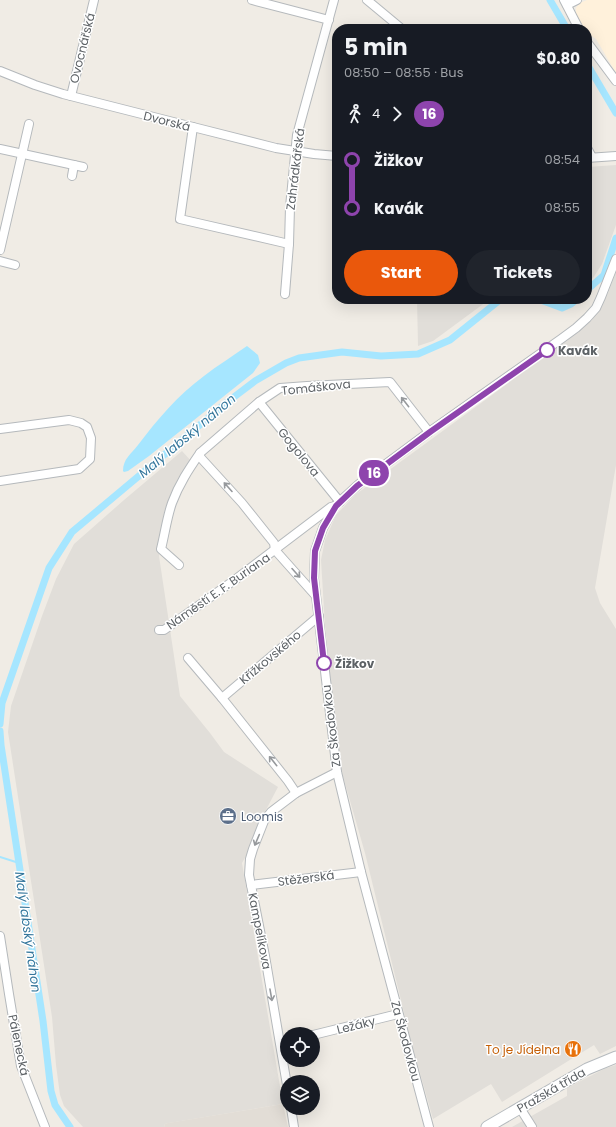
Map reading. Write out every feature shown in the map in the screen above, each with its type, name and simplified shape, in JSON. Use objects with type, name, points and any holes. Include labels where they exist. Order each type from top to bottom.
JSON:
[{"type":"street","name":"Ovocnářská","points":[[71,96],[94,0]]},
{"type":"street","points":[[252,0],[329,20]]},
{"type":"street","name":"Zahrádkářská","points":[[285,294],[290,207],[297,135],[334,0]]},
{"type":"street","points":[[367,0],[396,24]]},
{"type":"street","points":[[576,24],[565,3],[577,0]]},
{"type":"street","points":[[592,49],[616,82]]},
{"type":"street","name":"Dvorská","points":[[0,71],[34,85],[71,96],[192,127],[276,148],[332,155]]},
{"type":"street","points":[[0,250],[29,124]]},
{"type":"street","points":[[192,127],[180,219],[289,244]]},
{"type":"street","points":[[0,149],[83,167]]},
{"type":"street","points":[[592,158],[616,156]]},
{"type":"street","points":[[72,176],[74,165]]},
{"type":"street","name":"Za Škodovkou","points":[[429,1127],[361,872],[337,772],[314,578],[315,551],[323,528],[338,504],[357,486],[430,432],[561,340],[587,318],[596,308],[601,298],[616,259]]},
{"type":"street","points":[[0,261],[15,265]]},
{"type":"street","name":"Tomáškova","points":[[179,565],[162,548],[172,503],[185,476],[200,453],[259,402],[280,388],[390,382],[430,432]]},
{"type":"street","name":"Gogolova","points":[[259,402],[338,504]]},
{"type":"street","points":[[0,429],[69,420],[81,423],[87,427],[91,438],[90,459],[79,469],[0,481]]},
{"type":"street","points":[[200,453],[200,457],[242,503],[274,543],[275,550],[316,596]]},
{"type":"street","name":"Náměstí E. F. Buriana","points":[[159,630],[164,630],[275,550],[330,507],[338,504]]},
{"type":"street","name":"Křížkovského","points":[[222,698],[319,616]]},
{"type":"street","points":[[188,658],[222,698],[296,793]]},
{"type":"street","name":"Kampelíkova","points":[[280,1027],[249,875],[250,860],[264,821],[271,812],[296,793],[337,772]]},
{"type":"street","name":"Stěžerská","points":[[251,885],[361,872]]},
{"type":"street","name":"Pálenecká","points":[[0,936],[8,994],[21,1066],[44,1127]]},
{"type":"street","name":"Ležáky","points":[[320,1033],[398,1014]]},
{"type":"street","name":"Pražská třída","points":[[487,1127],[587,1069],[616,1057]]},
{"type":"street","points":[[520,1108],[532,1127]]},
{"type":"street","points":[[292,1115],[294,1127]]},
{"type":"shaded area","points":[[587,0],[616,0],[616,73],[596,39],[592,36],[592,24],[580,24],[576,15],[576,8],[580,3]]},
{"type":"shaded area","points":[[616,165],[616,225],[602,264],[592,279],[592,167]]},
{"type":"shaded area","points":[[616,272],[616,465],[595,588],[600,603],[616,629],[616,1046],[600,1054],[594,1045],[502,1102],[491,1084],[433,1119],[411,1041],[365,853],[340,766],[325,626],[321,560],[325,540],[336,515],[355,495],[592,320],[608,293]]},
{"type":"shaded area","points":[[417,304],[483,304],[433,341],[418,346]]},
{"type":"shaded area","points":[[182,451],[193,463],[166,516],[159,556],[180,696],[224,752],[278,787],[258,825],[242,863],[280,1086],[280,1104],[169,1123],[165,1124],[164,1127],[83,1127],[64,1106],[60,1095],[52,1017],[8,732],[11,706],[56,579],[74,544]]},
{"type":"shaded area","points":[[616,1065],[616,1127],[512,1127],[567,1096],[567,1088],[606,1068]]},
{"type":"shaded area","points":[[280,1104],[280,1115],[285,1115],[288,1127],[164,1127],[165,1124]]},
{"type":"water","points":[[247,346],[258,355],[260,363],[253,373],[149,456],[128,471],[124,472],[124,463],[160,417],[194,383]]},
{"type":"waterway","name":"Malý labský náhon","points":[[550,0],[564,24]]},
{"type":"waterway","name":"Malý labský náhon","points":[[592,72],[616,113]]},
{"type":"waterway","name":"Malý labský náhon","points":[[592,286],[604,275],[616,238]]},
{"type":"waterway","name":"Malý labský náhon","points":[[0,724],[2,703],[49,568],[72,532],[226,403],[255,381],[286,363],[299,358],[342,352],[381,356],[418,354],[450,340],[495,304]]},
{"type":"waterway","name":"Malý labský náhon","points":[[551,304],[562,308],[571,304]]},
{"type":"waterway","name":"Malý labský náhon","points":[[0,731],[43,1021],[51,1091],[55,1105],[70,1127]]},
{"type":"waterway","points":[[0,857],[19,863]]},
{"type":"bus line","name":"16","points":[[324,663],[314,578],[315,551],[323,528],[336,506],[357,486],[430,432],[547,350]]},
{"type":"place","name":"Kavák","points":[[547,350]]},
{"type":"place","name":"Žižkov","points":[[324,663]]},
{"type":"place","name":"Loomis","points":[[228,816]]},
{"type":"place","name":"To je Jídelna","points":[[573,1049]]}]
